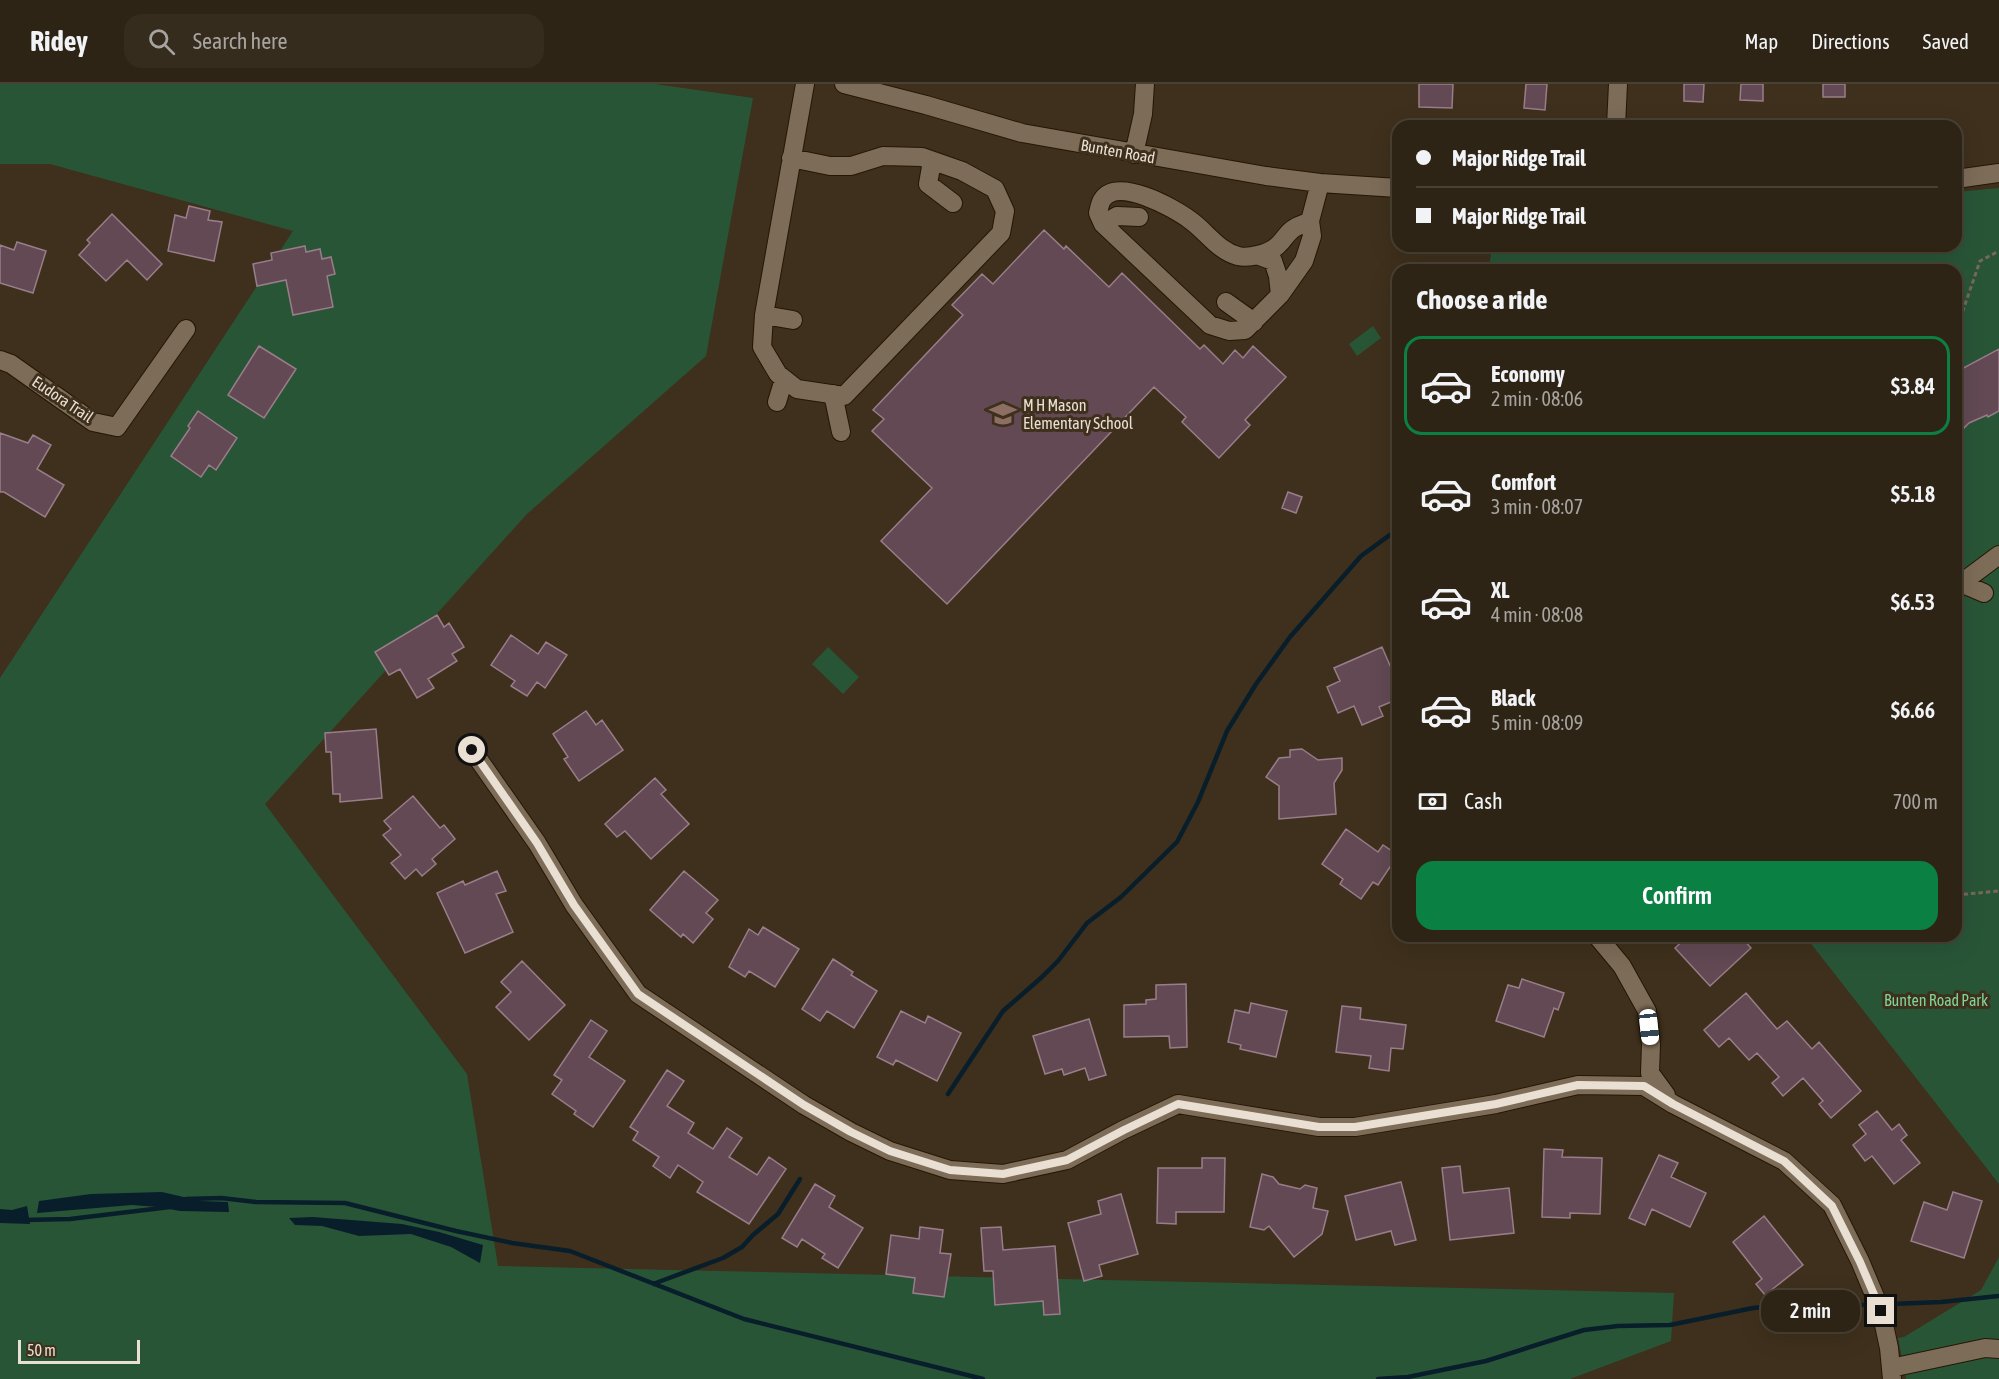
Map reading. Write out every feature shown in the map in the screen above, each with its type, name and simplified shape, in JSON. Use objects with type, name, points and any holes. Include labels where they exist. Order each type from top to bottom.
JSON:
[{"type":"street","points":[[791,158],[830,166],[851,165],[883,156],[922,158],[962,171],[995,189],[1005,211],[1001,233],[844,396],[797,389],[778,374],[762,347],[764,315],[791,158],[805,84]]},
{"type":"street","name":"Bunten Road","points":[[844,84],[1022,133],[1134,154],[1320,183],[1392,188]]},
{"type":"street","points":[[1134,154],[1143,114],[1145,84]]},
{"type":"street","points":[[1616,120],[1617,84]]},
{"type":"street","points":[[932,161],[928,184],[953,203]]},
{"type":"street","points":[[1962,178],[1999,173]]},
{"type":"street","points":[[1310,221],[1293,229],[1276,247],[1257,255],[1239,256],[1224,250],[1182,214],[1151,198],[1128,191],[1112,192],[1102,199],[1098,213],[1103,224],[1210,325],[1229,331],[1245,330],[1280,295],[1304,261],[1312,236],[1310,221],[1320,183]]},
{"type":"street","points":[[1103,224],[1117,216],[1138,217]]},
{"type":"street","points":[[1257,255],[1273,261],[1278,276],[1280,295]]},
{"type":"street","points":[[1226,302],[1254,322]]},
{"type":"street","points":[[764,315],[793,320]]},
{"type":"street","name":"Eudora Trail","points":[[0,360],[11,364],[93,422],[117,427],[186,329]]},
{"type":"street","points":[[777,402],[784,379]]},
{"type":"street","points":[[833,394],[841,432]]},
{"type":"street","points":[[1962,581],[1999,555]]},
{"type":"street","points":[[1962,586],[1984,593]]},
{"type":"street","points":[[472,750],[537,843],[574,905],[638,994],[804,1105],[890,1151],[950,1170],[1003,1174],[1067,1160],[1178,1104],[1319,1127],[1355,1127],[1496,1104],[1578,1085],[1644,1086],[1673,1104],[1784,1161],[1832,1206],[1881,1311],[1892,1373],[1985,1348],[1999,1349]]},
{"type":"street","points":[[1602,942],[1622,966],[1647,1011],[1651,1044],[1650,1073],[1673,1104]]},
{"type":"path","points":[[1962,313],[1980,261],[1999,251]]},
{"type":"path","points":[[1962,894],[1999,891]]},
{"type":"green space","points":[[0,84],[655,84],[753,98],[706,356],[527,514],[265,804],[467,1074],[498,1266],[1674,1293],[1671,1341],[1570,1379],[0,1379],[0,678],[293,231],[50,164],[0,164]]},
{"type":"green space","name":"Bunten Road Park","points":[[1999,188],[1999,1184],[1810,942],[1962,942],[1962,264],[1490,264],[1491,252],[1962,252],[1962,191]]},
{"type":"green space","points":[[1373,326],[1381,338],[1357,356],[1349,344]]},
{"type":"green space","points":[[828,647],[859,677],[843,694],[812,664]]},
{"type":"green space","points":[[1999,1257],[1999,1379],[1906,1379],[1898,1338],[1904,1337],[1981,1290]]},
{"type":"water","points":[[162,1192],[201,1201],[228,1202],[229,1212],[180,1211],[132,1205],[37,1213],[39,1201],[91,1194]]},
{"type":"water","points":[[27,1206],[30,1224],[0,1223],[0,1209],[12,1210]]},
{"type":"water","points":[[313,1217],[402,1224],[439,1232],[483,1245],[480,1263],[451,1247],[411,1234],[359,1236],[322,1226],[295,1225],[289,1218]]},
{"type":"building","points":[[1419,84],[1453,84],[1452,108],[1419,107]]},
{"type":"building","points":[[1526,84],[1547,84],[1545,110],[1524,108]]},
{"type":"building","points":[[1684,84],[1704,84],[1703,102],[1684,101]]},
{"type":"building","points":[[1741,84],[1763,84],[1763,101],[1740,100]]},
{"type":"building","points":[[1823,84],[1845,84],[1845,97],[1823,97]]},
{"type":"building","points":[[189,206],[210,211],[208,220],[222,222],[214,261],[168,251],[175,215],[186,218]]},
{"type":"building","points":[[112,214],[162,264],[147,280],[127,260],[106,281],[79,255],[90,243],[87,240]]},
{"type":"building","name":"M H Mason Elementary School","points":[[1044,230],[1064,249],[1066,246],[1109,287],[1122,273],[1200,349],[1204,345],[1223,364],[1235,350],[1243,358],[1253,346],[1286,377],[1245,420],[1250,425],[1219,458],[1182,422],[1186,417],[1154,387],[947,604],[881,541],[932,488],[872,431],[884,419],[873,410],[963,315],[952,305],[982,274],[993,284]]},
{"type":"building","points":[[17,242],[46,251],[33,293],[0,283],[0,245],[14,250]]},
{"type":"building","points":[[305,246],[306,252],[320,249],[322,259],[331,257],[335,274],[327,276],[333,307],[293,315],[286,280],[257,286],[253,264],[272,260],[271,253]]},
{"type":"building","points":[[259,346],[296,369],[264,418],[228,395]]},
{"type":"building","points":[[1999,349],[1999,411],[1969,423],[1962,430],[1962,369]]},
{"type":"building","points":[[198,411],[237,438],[216,470],[209,465],[201,477],[171,456],[190,428],[188,426]]},
{"type":"building","points":[[0,433],[28,443],[33,435],[51,445],[37,469],[64,485],[45,517],[4,492],[0,492]]},
{"type":"building","points":[[1288,492],[1302,497],[1296,513],[1282,508]]},
{"type":"building","points":[[437,615],[444,627],[449,623],[464,647],[452,654],[457,661],[428,679],[434,688],[417,698],[400,669],[389,675],[375,652]]},
{"type":"building","points":[[511,635],[538,654],[546,642],[567,655],[545,688],[537,682],[527,696],[511,686],[515,681],[491,665]]},
{"type":"building","points":[[1382,647],[1392,670],[1392,702],[1379,707],[1383,716],[1362,725],[1354,706],[1338,713],[1327,687],[1340,681],[1334,668]]},
{"type":"building","points":[[586,711],[596,725],[602,720],[623,750],[579,781],[564,759],[568,757],[553,734]]},
{"type":"building","points":[[376,729],[382,798],[340,802],[340,794],[333,794],[331,752],[326,752],[325,733]]},
{"type":"building","points":[[1302,749],[1318,760],[1342,758],[1342,770],[1334,783],[1336,814],[1279,819],[1279,786],[1266,777],[1279,758],[1290,757],[1290,750]]},
{"type":"building","points":[[655,778],[666,790],[661,794],[689,824],[651,859],[625,831],[617,837],[605,824]]},
{"type":"building","points":[[413,796],[440,828],[444,825],[455,839],[432,859],[436,864],[422,876],[416,869],[405,879],[391,863],[401,855],[383,835],[391,829],[384,821]]},
{"type":"building","points":[[1346,829],[1378,852],[1383,845],[1392,851],[1392,864],[1378,885],[1373,882],[1361,899],[1340,884],[1343,879],[1322,864]]},
{"type":"building","points":[[497,871],[506,891],[496,894],[513,932],[465,953],[437,893],[463,881],[465,885]]},
{"type":"building","points":[[684,871],[718,900],[706,913],[713,919],[693,943],[683,934],[681,937],[650,910]]},
{"type":"building","points":[[763,927],[799,949],[775,987],[749,971],[745,977],[729,967],[749,929],[758,935]]},
{"type":"building","points":[[1682,942],[1746,942],[1751,948],[1710,986],[1675,948]]},
{"type":"building","points":[[833,959],[853,972],[851,975],[877,991],[854,1028],[827,1011],[820,1021],[802,1009]]},
{"type":"building","points":[[522,961],[565,1005],[529,1040],[496,1007],[511,992],[501,982]]},
{"type":"building","points":[[1522,979],[1564,993],[1558,1010],[1554,1008],[1544,1037],[1496,1021],[1508,985],[1519,988]]},
{"type":"building","points":[[1186,984],[1187,1047],[1170,1048],[1169,1036],[1124,1037],[1124,1005],[1146,1004],[1146,1000],[1156,999],[1156,985]]},
{"type":"building","points":[[1746,993],[1777,1029],[1787,1021],[1812,1049],[1819,1042],[1861,1091],[1831,1118],[1819,1104],[1823,1101],[1803,1078],[1783,1096],[1772,1083],[1779,1077],[1757,1053],[1749,1060],[1729,1038],[1719,1047],[1704,1030]]},
{"type":"building","points":[[1251,1003],[1287,1011],[1276,1057],[1240,1049],[1241,1045],[1228,1042],[1235,1010],[1249,1013]]},
{"type":"building","points":[[1342,1006],[1361,1008],[1360,1019],[1406,1025],[1403,1049],[1391,1048],[1389,1071],[1369,1068],[1371,1056],[1336,1052]]},
{"type":"building","points":[[901,1011],[925,1023],[928,1016],[961,1033],[937,1081],[896,1060],[893,1065],[877,1057]]},
{"type":"building","points":[[1089,1019],[1106,1075],[1089,1080],[1085,1068],[1064,1075],[1062,1069],[1045,1074],[1033,1036]]},
{"type":"building","points":[[591,1020],[607,1031],[589,1057],[625,1081],[593,1127],[574,1114],[576,1111],[552,1094],[562,1080],[554,1075]]},
{"type":"building","points":[[667,1070],[684,1081],[667,1106],[694,1123],[688,1133],[713,1149],[727,1128],[742,1138],[729,1157],[757,1175],[769,1157],[786,1169],[749,1224],[697,1192],[703,1182],[678,1165],[670,1178],[653,1166],[659,1157],[633,1140],[638,1132],[630,1127]]},
{"type":"building","points":[[1877,1111],[1892,1130],[1899,1124],[1907,1135],[1901,1140],[1920,1163],[1894,1184],[1872,1156],[1865,1161],[1853,1145],[1866,1134],[1859,1125]]},
{"type":"building","points":[[1544,1149],[1563,1150],[1562,1157],[1602,1158],[1600,1214],[1570,1213],[1570,1218],[1542,1217]]},
{"type":"building","points":[[1659,1155],[1678,1163],[1671,1177],[1706,1193],[1690,1227],[1652,1209],[1645,1225],[1629,1218]]},
{"type":"building","points":[[1202,1158],[1225,1158],[1224,1212],[1176,1212],[1176,1224],[1157,1223],[1158,1168],[1202,1168]]},
{"type":"building","points":[[1460,1166],[1463,1193],[1509,1188],[1514,1233],[1450,1240],[1442,1168]]},
{"type":"building","points":[[1262,1174],[1273,1177],[1279,1184],[1300,1189],[1305,1185],[1317,1188],[1313,1208],[1328,1211],[1322,1234],[1294,1257],[1269,1226],[1264,1230],[1250,1227]]},
{"type":"building","points":[[1401,1182],[1416,1240],[1395,1245],[1391,1231],[1356,1240],[1345,1196]]},
{"type":"building","points":[[815,1184],[835,1196],[829,1207],[863,1228],[838,1268],[822,1258],[825,1254],[802,1239],[797,1247],[782,1238]]},
{"type":"building","points":[[1953,1192],[1982,1201],[1964,1258],[1911,1241],[1924,1202],[1947,1210]]},
{"type":"building","points":[[1121,1194],[1138,1254],[1099,1265],[1102,1276],[1084,1281],[1068,1223],[1101,1214],[1098,1201]]},
{"type":"building","points":[[1764,1216],[1803,1265],[1765,1295],[1756,1284],[1762,1279],[1733,1242]]},
{"type":"building","points":[[920,1227],[943,1230],[940,1253],[951,1254],[944,1297],[913,1293],[915,1278],[886,1274],[891,1235],[919,1239]]},
{"type":"building","points":[[1001,1227],[1003,1250],[1055,1246],[1060,1314],[1044,1315],[1043,1301],[995,1305],[993,1271],[984,1271],[981,1228]]},
{"type":"waterway","points":[[948,1094],[1003,1011],[1058,961],[1087,923],[1121,897],[1177,842],[1198,802],[1227,731],[1256,684],[1290,637],[1361,556],[1392,533]]},
{"type":"waterway","points":[[653,1284],[723,1258],[742,1247],[778,1214],[800,1179]]},
{"type":"waterway","points":[[186,1199],[221,1198],[256,1202],[345,1203],[512,1243],[570,1251],[744,1319],[983,1379]]},
{"type":"waterway","points":[[24,1220],[70,1219],[170,1207]]},
{"type":"waterway","points":[[1891,1304],[1999,1296]]},
{"type":"waterway","points":[[1378,1379],[1408,1377],[1486,1361],[1584,1330],[1618,1326],[1670,1325],[1753,1308],[1810,1303],[1863,1305]]},
{"type":"place","name":"M H Mason Elementary School","points":[[1003,414]]},
{"type":"route","points":[[472,750],[537,843],[574,905],[638,994],[804,1105],[890,1151],[950,1170],[1003,1174],[1067,1160],[1178,1104],[1319,1127],[1355,1127],[1496,1104],[1578,1085],[1644,1086],[1673,1104],[1784,1161],[1832,1206],[1881,1311]]}]
